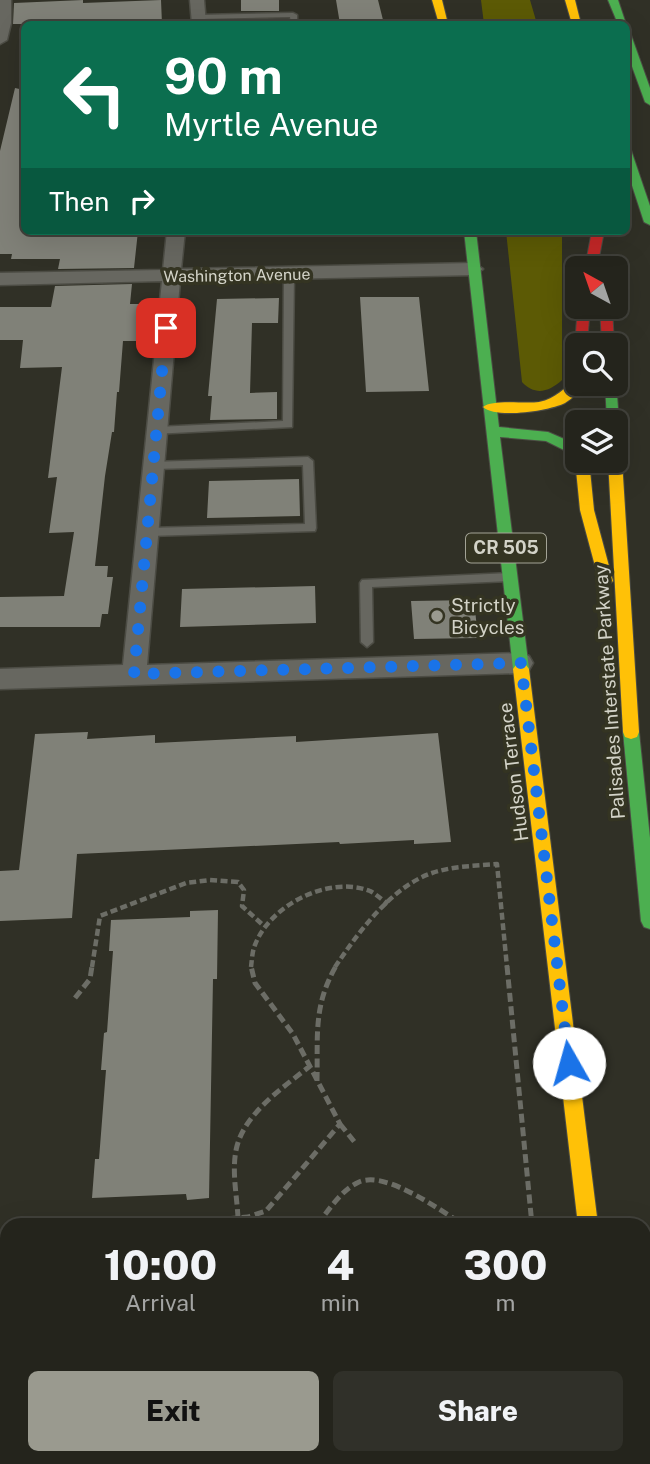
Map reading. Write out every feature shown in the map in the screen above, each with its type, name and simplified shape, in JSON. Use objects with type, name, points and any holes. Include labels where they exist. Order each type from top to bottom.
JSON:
[{"type":"main road","points":[[437,0],[443,21]]},
{"type":"main road","points":[[570,0],[576,21]]},
{"type":"main road","points":[[613,0],[621,21]]},
{"type":"main road","points":[[630,47],[650,102]]},
{"type":"main road","points":[[630,162],[650,222]]},
{"type":"main road","name":"Hudson Terrace","points":[[470,235],[587,1218]]},
{"type":"main road","points":[[594,256],[599,235]]},
{"type":"main road","points":[[600,235],[603,256]]},
{"type":"main road","points":[[489,407],[554,404],[569,396]]},
{"type":"main road","points":[[492,432],[550,435],[565,444]]},
{"type":"main road","points":[[583,473],[587,510],[627,659]]},
{"type":"main road","name":"Palisades Interstate Parkway","points":[[616,473],[637,804],[650,921]]},
{"type":"street","points":[[0,40],[4,23],[4,0]]},
{"type":"street","points":[[197,0],[199,21]]},
{"type":"street","points":[[134,674],[176,235]]},
{"type":"street","name":"Washington Avenue","points":[[0,279],[474,269]]},
{"type":"street","points":[[0,679],[521,663]]},
{"type":"lane","points":[[199,21],[293,15],[294,21]]},
{"type":"lane","points":[[157,430],[288,424],[289,274]]},
{"type":"lane","points":[[148,532],[311,527],[308,461],[154,465]]},
{"type":"lane","points":[[367,642],[366,583],[510,577]]},
{"type":"path","points":[[317,1081],[320,999],[338,963],[361,931],[388,904],[427,874],[497,863],[531,1218]]},
{"type":"path","points":[[75,998],[90,979],[100,916],[114,907],[132,903],[178,883],[200,878],[220,879],[238,882],[244,890],[242,906],[264,926]]},
{"type":"path","points":[[357,1144],[332,1113],[287,1025],[258,988],[251,970],[252,954],[259,932],[264,926],[300,898],[334,887],[370,889],[388,904]]},
{"type":"path","points":[[310,1066],[249,1122],[237,1146],[238,1218],[265,1211],[340,1124]]},
{"type":"path","points":[[324,1218],[355,1185],[373,1180],[413,1195],[452,1218]]},
{"type":"shaded area","points":[[481,0],[530,0],[536,21],[484,21]]},
{"type":"shaded area","points":[[506,235],[562,235],[562,380],[542,391],[532,389],[522,382]]},
{"type":"building","points":[[161,0],[162,21],[21,21],[21,24],[13,24],[14,3]]},
{"type":"building","points":[[241,0],[279,0],[279,11],[241,11]]},
{"type":"building","points":[[336,0],[378,0],[383,21],[340,21]]},
{"type":"building","points":[[15,88],[21,89],[21,235],[138,235],[134,268],[58,269],[60,259],[11,259],[12,254],[0,254],[0,151]]},
{"type":"building","points":[[132,284],[130,304],[143,304],[137,341],[123,341],[119,392],[105,476],[95,566],[108,566],[107,577],[113,577],[108,614],[102,614],[100,627],[0,627],[0,597],[64,596],[74,532],[49,533],[57,477],[48,478],[62,367],[20,368],[23,340],[0,340],[0,307],[51,307],[55,286]]},
{"type":"building","points":[[360,297],[419,297],[429,391],[366,392]]},
{"type":"building","points":[[279,298],[278,323],[252,323],[250,393],[277,392],[277,419],[210,420],[212,396],[208,396],[217,299]]},
{"type":"building","points":[[299,479],[300,516],[207,518],[209,481]]},
{"type":"building","points":[[315,586],[316,623],[180,627],[182,589]]},
{"type":"building","points":[[474,600],[478,638],[414,639],[411,601]]},
{"type":"building","points":[[88,732],[87,739],[155,735],[155,743],[296,736],[296,742],[438,733],[451,842],[339,842],[77,854],[72,918],[0,921],[0,871],[19,870],[35,734]]},
{"type":"building","points":[[218,910],[217,979],[213,979],[209,1198],[187,1200],[186,1194],[92,1198],[95,1159],[99,1159],[106,1070],[101,1070],[104,1033],[107,1032],[113,951],[109,951],[111,920],[190,917],[190,911]]},
{"type":"traffic: fast","points":[[613,0],[621,21]]},
{"type":"traffic: fast","points":[[630,46],[650,102]]},
{"type":"traffic: fast","points":[[630,162],[650,222]]},
{"type":"traffic: fast","points":[[470,235],[521,669]]},
{"type":"traffic: fast","points":[[612,396],[612,410]]},
{"type":"traffic: fast","points":[[492,432],[548,436],[565,444]]},
{"type":"traffic: fast","points":[[631,732],[650,921]]},
{"type":"traffic: slow","points":[[437,0],[443,21]]},
{"type":"traffic: slow","points":[[570,0],[576,21]]},
{"type":"traffic: slow","points":[[489,407],[538,407],[566,396]]},
{"type":"traffic: slow","points":[[583,473],[587,510],[606,581]]},
{"type":"traffic: slow","points":[[616,473],[631,732]]},
{"type":"traffic: slow","points":[[521,669],[587,1218]]},
{"type":"traffic: jam","points":[[593,256],[597,235]]},
{"type":"traffic: jam","points":[[582,333],[583,319]]},
{"type":"traffic: jam","points":[[607,319],[607,333]]},
{"type":"place","name":"Strictly Bicycles","points":[[437,616]]},
{"type":"route","points":[[166,328],[134,674],[521,663],[569,1063]]}]
